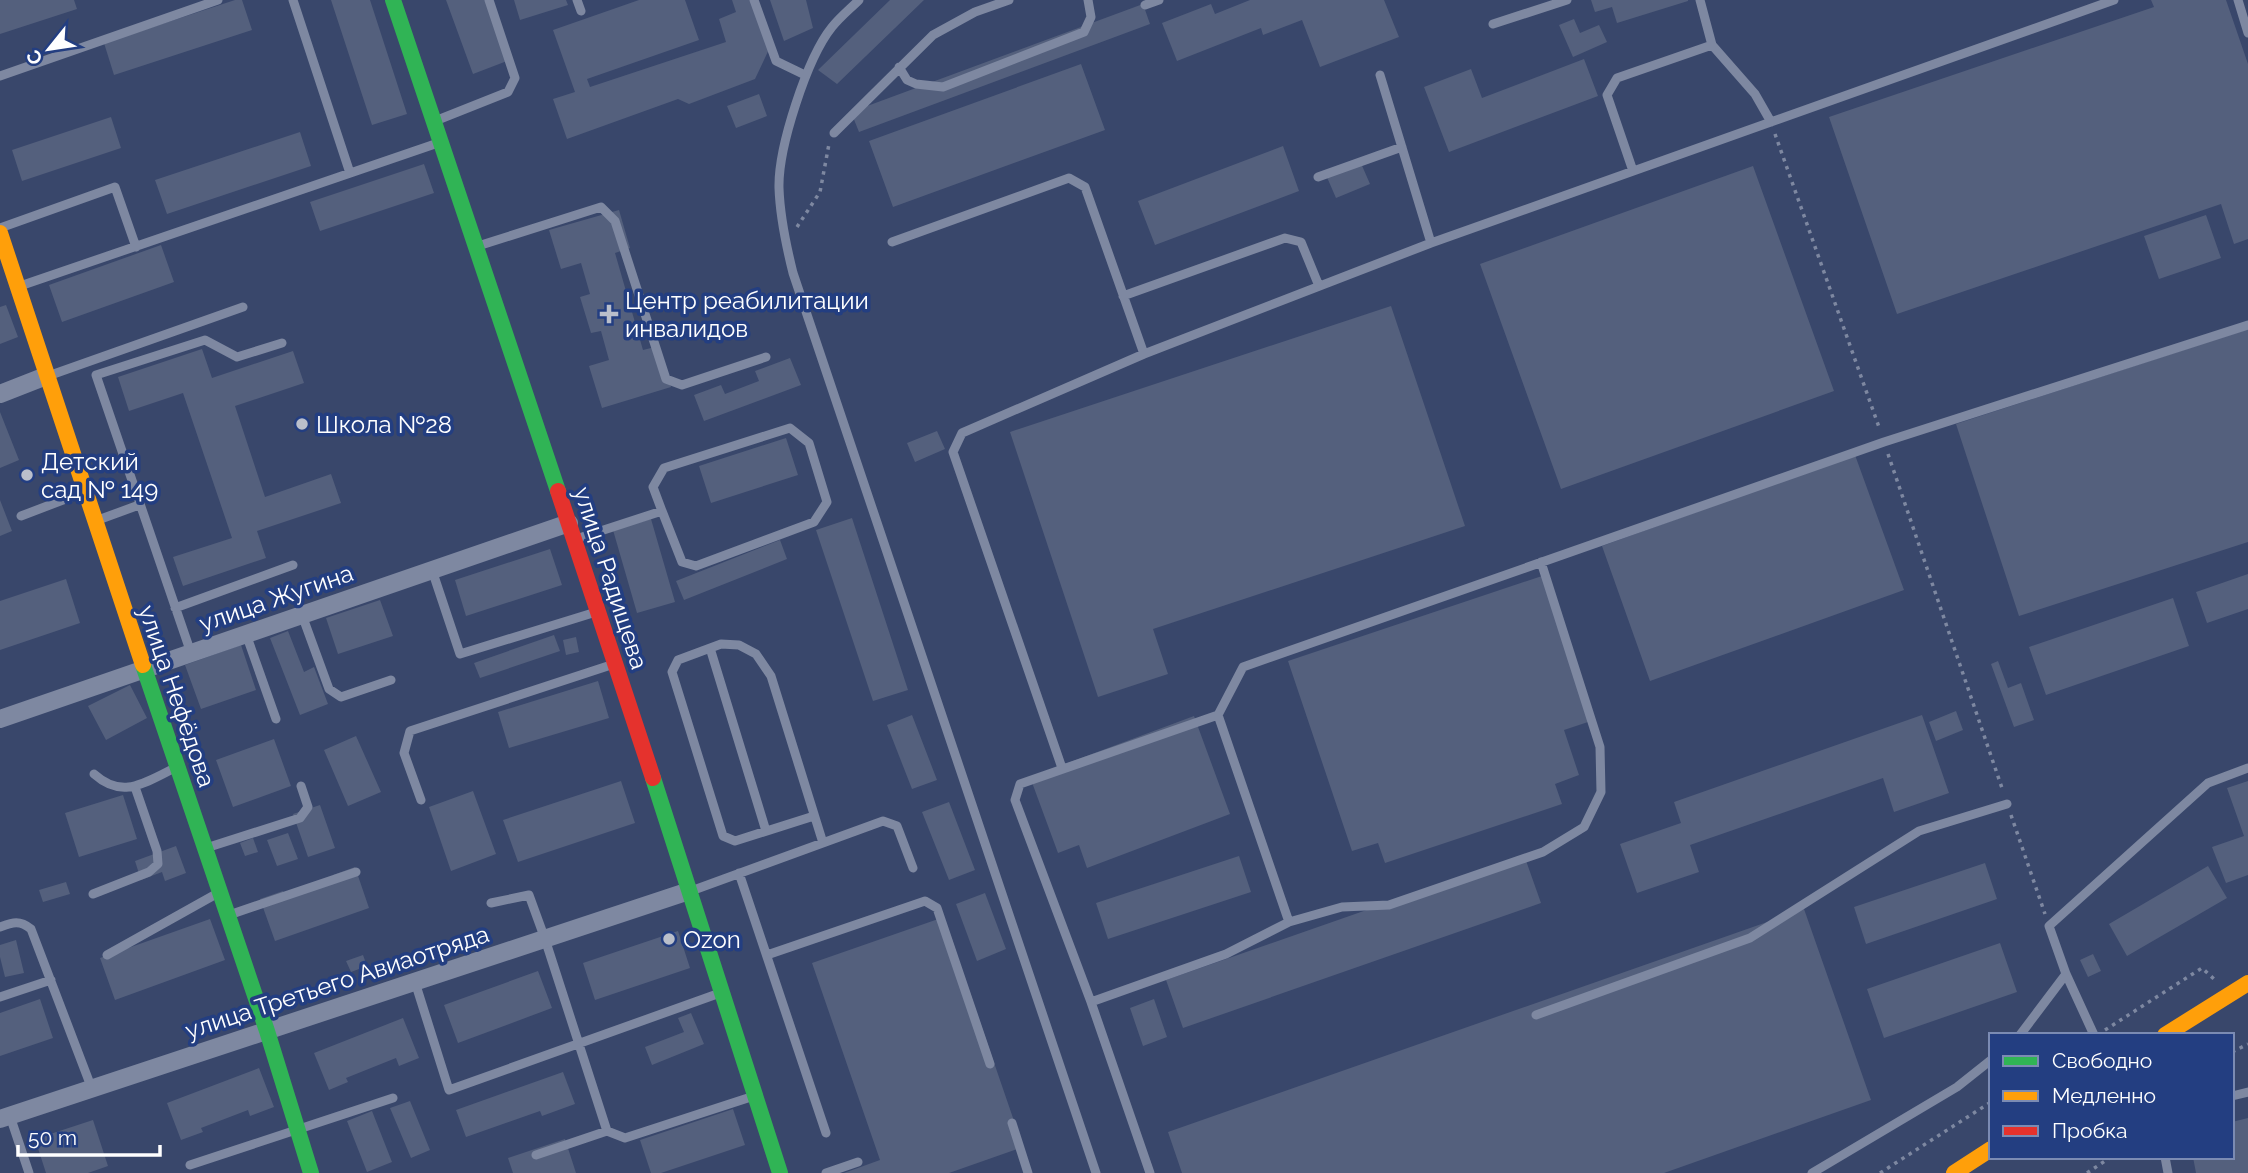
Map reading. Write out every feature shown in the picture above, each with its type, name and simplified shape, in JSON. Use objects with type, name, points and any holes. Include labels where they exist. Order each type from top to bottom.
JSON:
[{"type":"street","name":"улица Радищева","points":[[393,0],[616,664],[780,1173]]},
{"type":"street","name":"улица Нефёдова","points":[[0,231],[94,521],[267,1031],[311,1173]]},
{"type":"street","points":[[0,394],[46,376]]},
{"type":"street","name":"улица Жугина","points":[[0,719],[432,570],[572,531]]},
{"type":"street","name":"улица Третьего Авиаотряда","points":[[5,1118],[689,891]]},
{"type":"street","points":[[2168,1033],[2248,983]]},
{"type":"street","points":[[1954,1173],[1989,1150]]},
{"type":"lane","points":[[0,76],[218,0]]},
{"type":"lane","points":[[293,0],[350,173]]},
{"type":"lane","points":[[434,121],[509,92],[516,78],[489,0]]},
{"type":"lane","points":[[577,0],[581,12]]},
{"type":"lane","points":[[754,0],[776,61],[805,75]]},
{"type":"lane","points":[[859,0],[831,28],[805,75],[781,162],[781,215],[793,273],[1096,1173]]},
{"type":"lane","points":[[834,133],[933,35],[975,12],[1009,0]]},
{"type":"lane","points":[[899,67],[907,79],[916,84],[943,87],[1084,32],[1091,17],[1088,0]]},
{"type":"lane","points":[[1145,5],[1159,0]]},
{"type":"lane","points":[[1493,24],[1567,0]]},
{"type":"lane","points":[[1700,0],[1712,45],[1755,94],[1771,122]]},
{"type":"lane","points":[[1062,768],[953,452],[962,433],[1144,354],[1431,243],[2114,0]]},
{"type":"lane","points":[[2238,0],[2248,33]]},
{"type":"lane","points":[[1633,171],[1606,95],[1618,78],[1712,45]]},
{"type":"lane","points":[[1380,75],[1431,243]]},
{"type":"lane","points":[[19,287],[441,142]]},
{"type":"lane","points":[[1318,177],[1402,147]]},
{"type":"lane","points":[[892,242],[1069,178],[1085,187],[1144,354]]},
{"type":"lane","points":[[0,231],[115,187],[136,247]]},
{"type":"lane","points":[[476,247],[601,207],[615,221],[666,379],[682,385],[766,357]]},
{"type":"lane","points":[[1123,296],[1285,238],[1301,242],[1319,286]]},
{"type":"lane","points":[[46,376],[243,307]]},
{"type":"lane","points":[[1150,1173],[1091,1002],[1015,800],[1020,784],[1218,715],[1243,667],[1884,442],[2248,325]]},
{"type":"lane","points":[[191,653],[96,375],[205,340],[237,357],[282,343]]},
{"type":"lane","points":[[790,428],[809,443],[827,502],[814,522],[696,566],[682,562],[662,511],[653,486],[664,468],[790,428]]},
{"type":"lane","points":[[20,516],[85,492]]},
{"type":"lane","points":[[94,521],[139,505]]},
{"type":"lane","points":[[572,531],[662,511]]},
{"type":"lane","points":[[1091,1002],[1226,954],[1289,922],[1342,907],[1389,905],[1542,852],[1584,827],[1601,792],[1600,747],[1541,562]]},
{"type":"lane","points":[[175,608],[293,565]]},
{"type":"lane","points":[[432,570],[460,654],[598,611]]},
{"type":"lane","points":[[302,615],[330,689],[341,696],[391,680]]},
{"type":"lane","points":[[246,634],[276,719]]},
{"type":"lane","points":[[814,816],[735,841],[723,836],[673,672],[678,660],[721,644],[739,645],[756,654],[771,676],[814,816],[822,843]]},
{"type":"lane","points":[[710,648],[766,831]]},
{"type":"lane","points":[[421,800],[404,753],[410,731],[616,664]]},
{"type":"lane","points":[[1218,715],[1289,922]]},
{"type":"lane","points":[[94,774],[104,784],[118,788],[135,787],[177,767]]},
{"type":"lane","points":[[2094,1033],[2066,974],[2049,926],[2208,783],[2248,768]]},
{"type":"lane","points":[[204,849],[300,818],[308,807],[301,786]]},
{"type":"lane","points":[[93,894],[149,872],[158,864],[158,851],[135,787]]},
{"type":"lane","points":[[1536,1015],[1750,938],[1919,831],[2007,804]]},
{"type":"lane","points":[[689,891],[883,821],[897,826],[913,868]]},
{"type":"lane","points":[[228,916],[356,872]]},
{"type":"lane","points":[[739,873],[826,1133]]},
{"type":"lane","points":[[107,955],[220,892]]},
{"type":"lane","points":[[491,903],[529,895],[607,1131]]},
{"type":"lane","points":[[766,955],[925,901],[937,908],[989,1065]]},
{"type":"lane","points":[[0,927],[14,922],[23,923],[31,929],[92,1089]]},
{"type":"lane","points":[[2022,1033],[2066,974]]},
{"type":"lane","points":[[0,997],[51,980]]},
{"type":"lane","points":[[415,982],[449,1090],[721,993]]},
{"type":"lane","points":[[1812,1173],[1956,1087],[1989,1062]]},
{"type":"lane","points":[[536,1155],[607,1131],[625,1138],[755,1095]]},
{"type":"lane","points":[[190,1165],[393,1098]]},
{"type":"lane","points":[[5,1118],[29,1173]]},
{"type":"lane","points":[[1012,1123],[1028,1173]]},
{"type":"lane","points":[[826,1173],[858,1162]]},
{"type":"path","points":[[1771,122],[1884,442],[2049,926]]},
{"type":"path","points":[[2098,1033],[2202,968]]},
{"type":"path","points":[[1880,1173],[1989,1103]]},
{"type":"path","points":[[2087,1173],[2108,1159]]},
{"type":"building","points":[[0,0],[74,0],[77,9],[0,34]]},
{"type":"building","points":[[242,0],[252,30],[114,75],[104,43]]},
{"type":"building","points":[[331,0],[370,0],[407,114],[372,125]]},
{"type":"building","points":[[446,0],[485,0],[507,61],[473,74]]},
{"type":"building","points":[[514,0],[566,0],[568,5],[520,20]]},
{"type":"building","points":[[639,0],[685,0],[699,40],[587,79],[590,87],[726,42],[719,19],[736,12],[732,0],[756,0],[771,45],[755,79],[689,104],[678,99],[567,139],[553,99],[575,92],[553,30]]},
{"type":"building","points":[[770,0],[806,0],[813,28],[784,41]]},
{"type":"building","points":[[890,0],[924,0],[837,84],[818,70]]},
{"type":"building","points":[[1250,0],[1384,0],[1399,37],[1320,67],[1302,20],[1263,35],[1261,28],[1177,61],[1162,23],[1211,4],[1215,14]]},
{"type":"building","points":[[1591,0],[1688,1],[1617,23],[1612,7],[1595,12]]},
{"type":"building","points":[[2151,0],[2226,0],[2248,64],[2248,239],[2234,244],[2221,204],[1897,314],[1829,117],[2154,7]]},
{"type":"building","points":[[1143,4],[1150,24],[859,132],[851,112]]},
{"type":"building","points":[[1574,19],[1580,33],[1599,25],[1607,42],[1573,57],[1559,25]]},
{"type":"building","points":[[1584,59],[1598,96],[1449,152],[1424,87],[1471,69],[1482,98]]},
{"type":"building","points":[[1081,64],[1105,130],[893,207],[869,141]]},
{"type":"building","points":[[759,94],[767,116],[736,128],[727,106]]},
{"type":"building","points":[[111,117],[121,148],[22,181],[12,150]]},
{"type":"building","points":[[300,132],[311,166],[167,214],[155,180]]},
{"type":"building","points":[[1283,146],[1299,191],[1155,245],[1138,201]]},
{"type":"building","points":[[1360,161],[1370,184],[1336,198],[1326,175]]},
{"type":"building","points":[[424,164],[434,193],[320,231],[310,202]]},
{"type":"building","points":[[1753,166],[1834,391],[1561,489],[1480,264]]},
{"type":"building","name":"Центр реабилитации инвалидов","points":[[619,210],[630,248],[615,253],[643,350],[659,346],[671,387],[602,408],[589,366],[609,360],[601,331],[591,333],[580,297],[590,294],[581,263],[561,269],[549,230]]},
{"type":"building","points":[[2206,215],[2221,258],[2159,279],[2144,236]]},
{"type":"building","points":[[161,245],[174,282],[62,322],[49,285]]},
{"type":"building","points":[[6,305],[18,337],[0,344],[0,307]]},
{"type":"building","points":[[1391,306],[1465,526],[1153,629],[1168,674],[1098,697],[1010,432]]},
{"type":"building","points":[[2248,329],[2248,542],[2019,616],[1956,424]]},
{"type":"building","points":[[202,349],[212,378],[293,351],[304,383],[235,406],[265,497],[331,474],[341,503],[257,531],[266,558],[183,586],[173,557],[232,538],[183,393],[129,411],[118,377]]},
{"type":"building","points":[[790,358],[801,385],[704,421],[694,395],[721,385],[725,394],[759,381],[755,371]]},
{"type":"building","points":[[0,412],[19,460],[0,468]]},
{"type":"building","points":[[937,431],[945,449],[915,462],[907,443]]},
{"type":"building","points":[[786,438],[798,475],[711,503],[699,466]]},
{"type":"building","points":[[1855,455],[1904,590],[1650,681],[1602,546]]},
{"type":"building","points":[[0,500],[12,531],[0,536]]},
{"type":"building","points":[[852,518],[908,690],[873,701],[816,530]]},
{"type":"building","points":[[651,519],[675,602],[637,613],[613,530]]},
{"type":"building","points":[[780,540],[787,559],[684,600],[676,581]]},
{"type":"building","points":[[550,549],[562,585],[466,616],[455,580]]},
{"type":"building","points":[[2248,574],[2248,609],[2207,623],[2196,592]]},
{"type":"building","points":[[1542,576],[1591,721],[1564,730],[1579,775],[1555,784],[1562,804],[1385,863],[1378,843],[1352,851],[1288,661]]},
{"type":"building","points":[[66,579],[80,623],[0,650],[0,601]]},
{"type":"building","points":[[2173,598],[2189,646],[2046,695],[2029,647]]},
{"type":"building","points":[[380,600],[393,636],[338,654],[326,618]]},
{"type":"building","points":[[288,631],[304,672],[314,667],[328,704],[300,715],[270,638]]},
{"type":"building","points":[[554,635],[560,651],[480,678],[474,663]]},
{"type":"building","points":[[576,637],[579,652],[566,655],[563,640]]},
{"type":"building","points":[[241,645],[256,690],[201,709],[185,665]]},
{"type":"building","points":[[1998,661],[2008,688],[2021,683],[2034,720],[2014,727],[1991,664]]},
{"type":"building","points":[[598,681],[609,718],[509,748],[498,712]]},
{"type":"building","points":[[130,685],[147,718],[106,740],[88,706]]},
{"type":"building","points":[[1956,711],[1963,730],[1936,741],[1929,722]]},
{"type":"building","points":[[912,715],[937,780],[912,789],[887,725]]},
{"type":"building","points":[[1922,715],[1949,793],[1894,812],[1883,778],[1690,845],[1699,872],[1637,893],[1620,844],[1681,823],[1674,802]]},
{"type":"building","points":[[1194,716],[1230,814],[1087,868],[1079,845],[1058,853],[1030,777]]},
{"type":"building","points":[[356,736],[381,792],[348,806],[324,750]]},
{"type":"building","points":[[274,739],[291,786],[233,807],[216,760]]},
{"type":"building","points":[[621,781],[635,823],[518,862],[503,820]]},
{"type":"building","points":[[2248,781],[2248,875],[2226,883],[2212,847],[2244,836],[2227,788]]},
{"type":"building","points":[[473,791],[496,854],[451,871],[429,807]]},
{"type":"building","points":[[123,795],[137,839],[79,857],[65,813]]},
{"type":"building","points":[[949,802],[975,870],[949,880],[922,812]]},
{"type":"building","points":[[320,805],[335,848],[308,857],[293,814]]},
{"type":"building","points":[[288,833],[298,859],[277,866],[267,840]]},
{"type":"building","points":[[253,838],[258,852],[245,856],[240,843]]},
{"type":"building","points":[[176,846],[186,873],[165,881],[162,872],[141,880],[135,861]]},
{"type":"building","points":[[1524,855],[1541,903],[1183,1028],[1166,980]]},
{"type":"building","points":[[1239,856],[1251,892],[1108,939],[1096,903]]},
{"type":"building","points":[[1985,863],[1997,899],[1866,944],[1854,907]]},
{"type":"building","points":[[2208,866],[2227,898],[2127,956],[2109,924]]},
{"type":"building","points":[[355,867],[369,908],[275,941],[260,899],[283,891],[286,898],[335,881],[333,875]]},
{"type":"building","points":[[66,882],[70,894],[43,902],[39,890]]},
{"type":"building","points":[[985,893],[1006,949],[977,961],[956,904]]},
{"type":"building","points":[[1804,909],[1871,1100],[1664,1173],[1182,1173],[1168,1132]]},
{"type":"building","points":[[944,917],[1023,1147],[949,1173],[844,1173],[880,1160],[812,963]]},
{"type":"building","points":[[210,919],[225,960],[115,1000],[100,958]]},
{"type":"building","points":[[678,931],[690,968],[595,1000],[583,963]]},
{"type":"building","points":[[16,940],[24,973],[5,977],[0,945]]},
{"type":"building","points":[[2000,943],[2017,992],[1884,1038],[1867,989]]},
{"type":"building","points":[[2093,954],[2101,971],[2088,977],[2080,960]]},
{"type":"building","points":[[363,955],[367,966],[351,972],[346,961]]},
{"type":"building","points":[[538,971],[552,1008],[458,1043],[444,1005]]},
{"type":"building","points":[[40,999],[53,1038],[0,1056],[0,1013]]},
{"type":"building","points":[[1154,999],[1167,1037],[1143,1046],[1130,1008]]},
{"type":"building","points":[[691,1013],[704,1044],[652,1065],[645,1047],[684,1032],[678,1018]]},
{"type":"building","points":[[403,1018],[419,1058],[399,1066],[396,1058],[346,1078],[348,1082],[329,1090],[314,1053]]},
{"type":"building","points":[[259,1068],[274,1107],[250,1116],[248,1110],[201,1128],[203,1132],[181,1140],[167,1103]]},
{"type":"building","points":[[563,1072],[575,1104],[542,1116],[540,1111],[466,1137],[456,1110]]},
{"type":"building","points":[[410,1101],[430,1150],[411,1158],[390,1108]]},
{"type":"building","points":[[733,1109],[745,1145],[661,1173],[651,1173],[640,1140]]},
{"type":"building","points":[[372,1111],[392,1162],[367,1172],[347,1121]]},
{"type":"building","points":[[2248,1118],[2248,1173],[2196,1173],[2193,1159],[2234,1159],[2234,1122]]},
{"type":"building","points":[[93,1120],[108,1166],[88,1173],[46,1173],[35,1139]]},
{"type":"building","points":[[565,1139],[576,1173],[513,1173],[508,1158]]},
{"type":"traffic: fast","points":[[393,0],[558,491]]},
{"type":"traffic: fast","points":[[143,665],[267,1031],[311,1173]]},
{"type":"traffic: fast","points":[[653,778],[780,1173]]},
{"type":"traffic: slow","points":[[0,233],[143,665]]},
{"type":"traffic: slow","points":[[2168,1033],[2248,983]]},
{"type":"traffic: slow","points":[[1954,1173],[1989,1150]]},
{"type":"traffic: jam","points":[[558,491],[653,778]]},
{"type":"place","name":"Центр реабилитации инвалидов","points":[[609,314]]},
{"type":"place","name":"Школа №28","points":[[302,424]]},
{"type":"place","name":"Детский сад № 149","points":[[27,475]]},
{"type":"place","name":"Ozon","points":[[669,939]]}]
